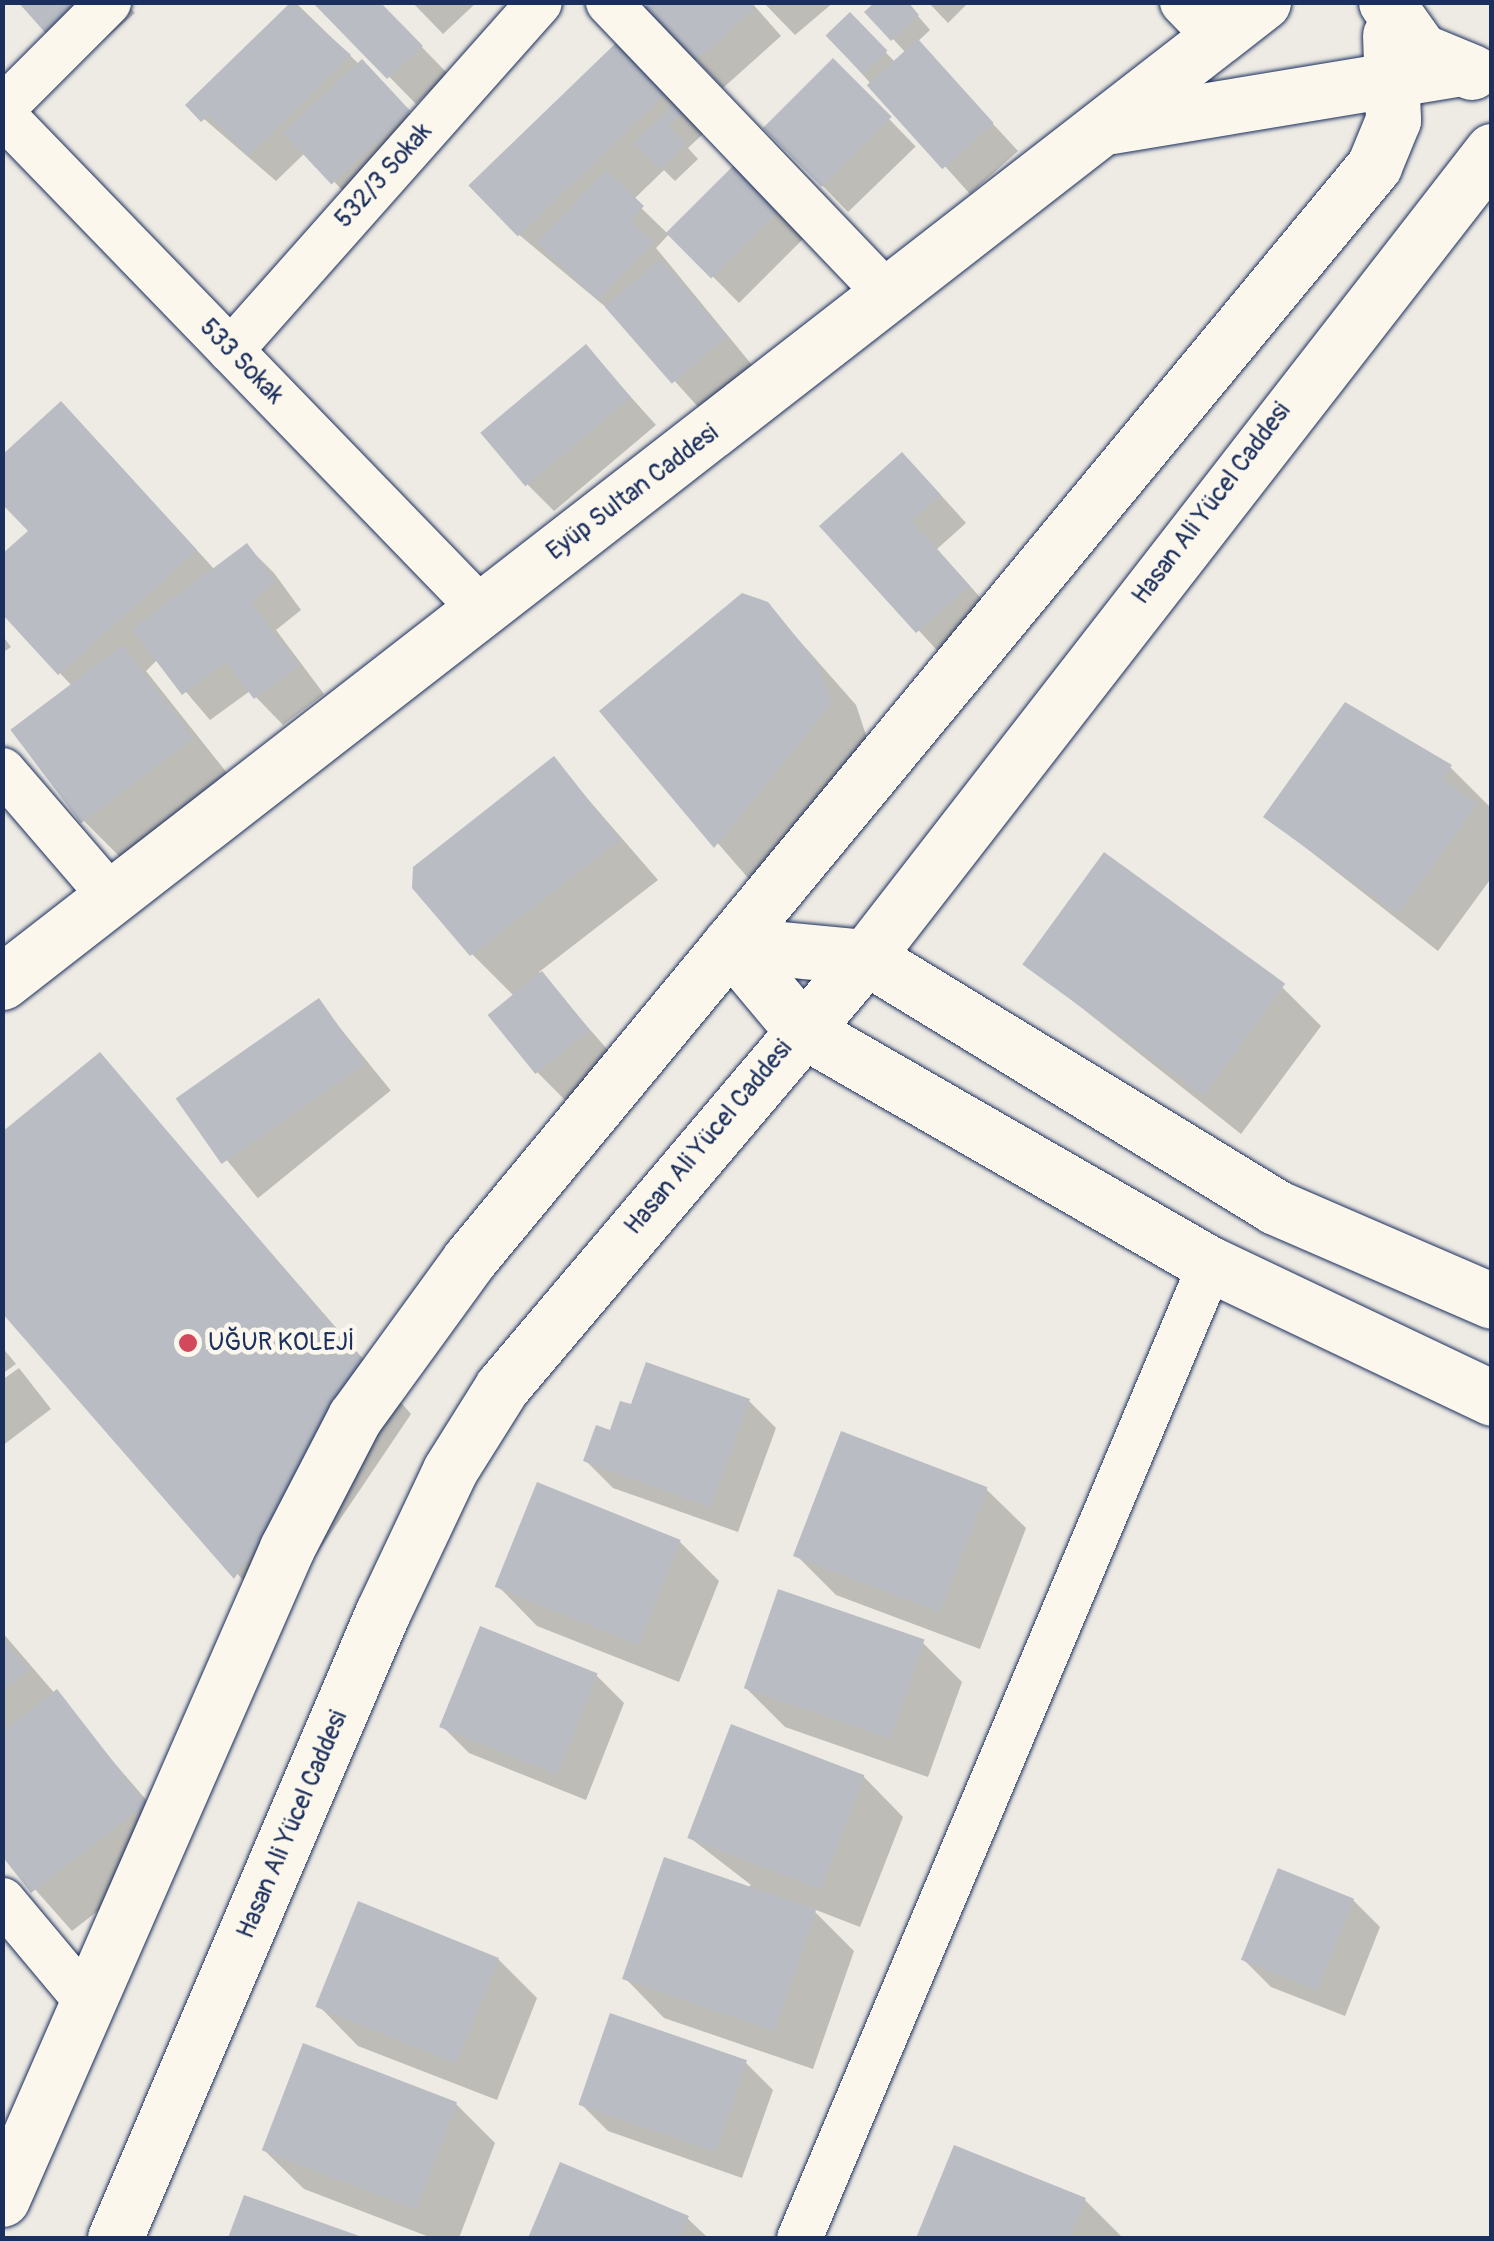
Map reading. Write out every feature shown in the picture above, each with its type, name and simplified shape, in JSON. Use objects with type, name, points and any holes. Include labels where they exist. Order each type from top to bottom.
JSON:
[{"type":"street","points":[[2,111],[108,2]]},
{"type":"street","name":"532/3 Sokak","points":[[230,350],[539,2]]},
{"type":"street","points":[[608,2],[889,296]]},
{"type":"street","name":"Eyüp Sultan Caddesi","points":[[2,982],[1103,128],[1200,21],[1262,2]]},
{"type":"street","points":[[1386,2],[1421,51],[1474,72]]},
{"type":"street","points":[[2,2199],[288,1548],[355,1418],[469,1260],[1316,242],[1374,166],[1393,120],[1396,76],[1386,2]]},
{"type":"street","points":[[1103,128],[1396,76],[1474,72]]},
{"type":"street","name":"533 Sokak","points":[[2,111],[480,609]]},
{"type":"street","name":"Hasan Ali Yücel Caddesi","points":[[115,2238],[450,1470],[502,1387],[800,1029],[866,958],[1492,151]]},
{"type":"street","points":[[2,770],[112,898]]},
{"type":"street","points":[[730,944],[866,958],[1274,1207],[1492,1301]]},
{"type":"street","points":[[730,944],[800,1029],[1210,1264],[1492,1398]]},
{"type":"street","points":[[799,2238],[1210,1264]]},
{"type":"street","points":[[2,1900],[88,2003]]},
{"type":"building","points":[[18,2],[89,2],[49,37]]},
{"type":"building","points":[[291,2],[351,55],[248,156],[209,115],[201,122],[185,105]]},
{"type":"building","points":[[650,2],[751,2],[755,8],[694,62],[644,8]]},
{"type":"building","points":[[875,2],[908,2],[919,15],[891,41],[864,12]]},
{"type":"building","points":[[313,3],[381,3],[423,46],[387,79]]},
{"type":"building","points":[[850,12],[888,51],[863,74],[826,36]]},
{"type":"building","points":[[918,39],[994,123],[942,169],[867,85]]},
{"type":"building","points":[[618,41],[667,92],[518,237],[468,185]]},
{"type":"building","points":[[833,58],[892,117],[822,187],[763,128]]},
{"type":"building","points":[[362,59],[410,111],[331,185],[283,133]]},
{"type":"building","points":[[673,105],[680,114],[668,125],[686,144],[660,170],[634,143]]},
{"type":"building","points":[[738,161],[783,206],[711,278],[666,233]]},
{"type":"building","points":[[606,170],[644,206],[630,221],[653,242],[598,300],[537,243]]},
{"type":"building","points":[[660,259],[727,336],[672,384],[605,307]]},
{"type":"building","points":[[586,344],[631,398],[525,486],[480,433]]},
{"type":"building","points":[[61,401],[197,550],[58,675],[2,614],[2,554],[28,531],[2,504],[2,455]]},
{"type":"building","points":[[902,452],[941,495],[912,521],[970,586],[916,633],[819,526]]},
{"type":"building","points":[[247,543],[276,582],[251,602],[299,666],[254,699],[226,662],[182,695],[132,629]]},
{"type":"building","points":[[742,593],[768,602],[817,663],[831,704],[714,848],[599,711]]},
{"type":"building","points":[[123,645],[193,738],[81,823],[10,730]]},
{"type":"building","points":[[1345,702],[1452,765],[1442,779],[1477,804],[1398,914],[1263,817]]},
{"type":"building","points":[[554,756],[620,840],[470,956],[412,888],[413,867]]},
{"type":"building","points":[[1104,852],[1285,984],[1204,1096],[1022,964]]},
{"type":"building","points":[[542,971],[590,1030],[535,1074],[488,1015]]},
{"type":"building","points":[[319,998],[365,1064],[222,1164],[176,1098]]},
{"type":"building","name":"UĞUR KOLEJİ","points":[[100,1052],[373,1373],[234,1579],[2,1313],[2,1132]]},
{"type":"building","points":[[646,1362],[750,1399],[710,1507],[583,1461],[596,1425],[610,1430],[620,1401],[631,1404]]},
{"type":"building","points":[[841,1431],[988,1487],[940,1612],[793,1556]]},
{"type":"building","points":[[537,1482],[681,1540],[638,1645],[495,1587]]},
{"type":"building","points":[[778,1589],[925,1639],[890,1739],[744,1688]]},
{"type":"building","points":[[480,1626],[598,1674],[557,1775],[439,1727]]},
{"type":"building","points":[[2,1637],[29,1670],[2,1691]]},
{"type":"building","points":[[57,1689],[146,1804],[31,1893],[2,1856],[2,1732]]},
{"type":"building","points":[[731,1724],[865,1775],[821,1889],[687,1838]]},
{"type":"building","points":[[664,1857],[816,1909],[774,2031],[622,1979]]},
{"type":"building","points":[[1278,1868],[1354,1899],[1317,1991],[1241,1960]]},
{"type":"building","points":[[358,1901],[499,1958],[456,2064],[315,2007]]},
{"type":"building","points":[[610,2013],[747,2060],[716,2152],[578,2105]]},
{"type":"building","points":[[303,2043],[457,2102],[416,2209],[262,2150]]},
{"type":"building","points":[[954,2145],[1086,2198],[1069,2238],[916,2238]]},
{"type":"building","points":[[560,2162],[689,2216],[679,2238],[528,2238]]},
{"type":"building","points":[[244,2195],[365,2238],[228,2238]]},
{"type":"place","name":"UĞUR KOLEJİ","points":[[188,1343]]}]
